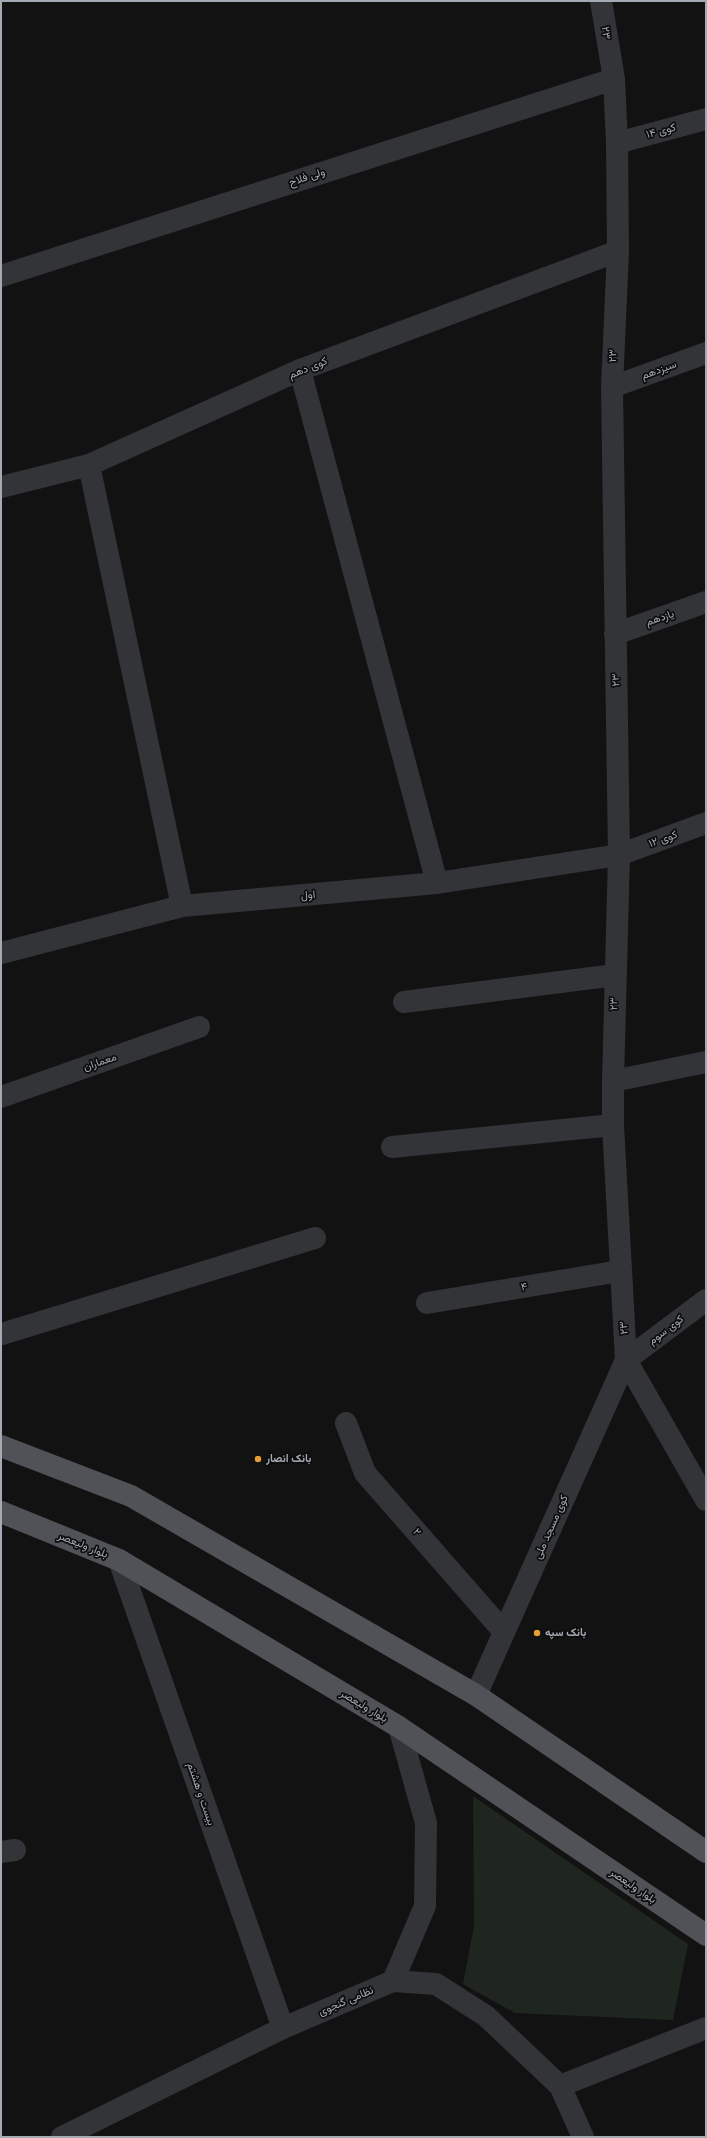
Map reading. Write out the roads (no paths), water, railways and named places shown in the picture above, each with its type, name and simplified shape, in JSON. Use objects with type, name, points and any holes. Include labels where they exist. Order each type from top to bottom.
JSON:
[{"type":"main road","points":[[1,1446],[131,1496],[476,1695],[706,1852]]},
{"type":"main road","name":"بلوار ولیعصر","points":[[1,1512],[119,1560],[399,1727],[706,1935]]},
{"type":"street","name":"۲۳","points":[[601,1],[614,78],[617,143],[618,251],[612,387],[614,634],[620,855],[615,975],[613,1125],[626,1360]]},
{"type":"street","name":"ولی فلاح","points":[[1,276],[614,78]]},
{"type":"street","name":"کوی ۱۴","points":[[617,143],[706,119]]},
{"type":"street","name":"کوی دهم","points":[[1,487],[88,465],[300,370],[618,251]]},
{"type":"street","name":"سیزدهم","points":[[612,387],[706,353]]},
{"type":"street","points":[[300,370],[437,883]]},
{"type":"street","points":[[88,465],[182,906]]},
{"type":"street","name":"یازدهم","points":[[614,634],[706,602]]},
{"type":"street","name":"کوی ۱۲","points":[[620,855],[706,823]]},
{"type":"street","name":"اول","points":[[1,953],[182,906],[437,883],[620,855]]},
{"type":"street","points":[[404,1002],[615,975]]},
{"type":"street","name":"معماران","points":[[1,1097],[199,1027]]},
{"type":"street","points":[[613,1081],[706,1062]]},
{"type":"street","points":[[392,1147],[613,1125]]},
{"type":"street","points":[[1,1334],[315,1238]]},
{"type":"street","name":"۴","points":[[427,1303],[620,1271]]},
{"type":"street","name":"کوی سوم","points":[[626,1360],[706,1300]]},
{"type":"street","points":[[626,1360],[706,1500]]},
{"type":"street","name":"کوی مسجد ملی","points":[[476,1695],[626,1360]]},
{"type":"street","name":"۲","points":[[346,1423],[365,1472],[504,1632]]},
{"type":"street","name":"بیست و هشتم","points":[[119,1560],[283,2028]]},
{"type":"street","points":[[399,1727],[426,1823],[425,1906],[393,1981],[436,1984],[479,2012],[560,2086],[583,2137]]},
{"type":"street","name":"نظامی گنجوی","points":[[62,2137],[283,2028],[393,1981]]},
{"type":"street","points":[[560,2086],[706,2028]]},
{"type":"place","name":"بانک انصار","points":[[258,1459]]},
{"type":"place","name":"بانک سپه","points":[[537,1633]]}]
